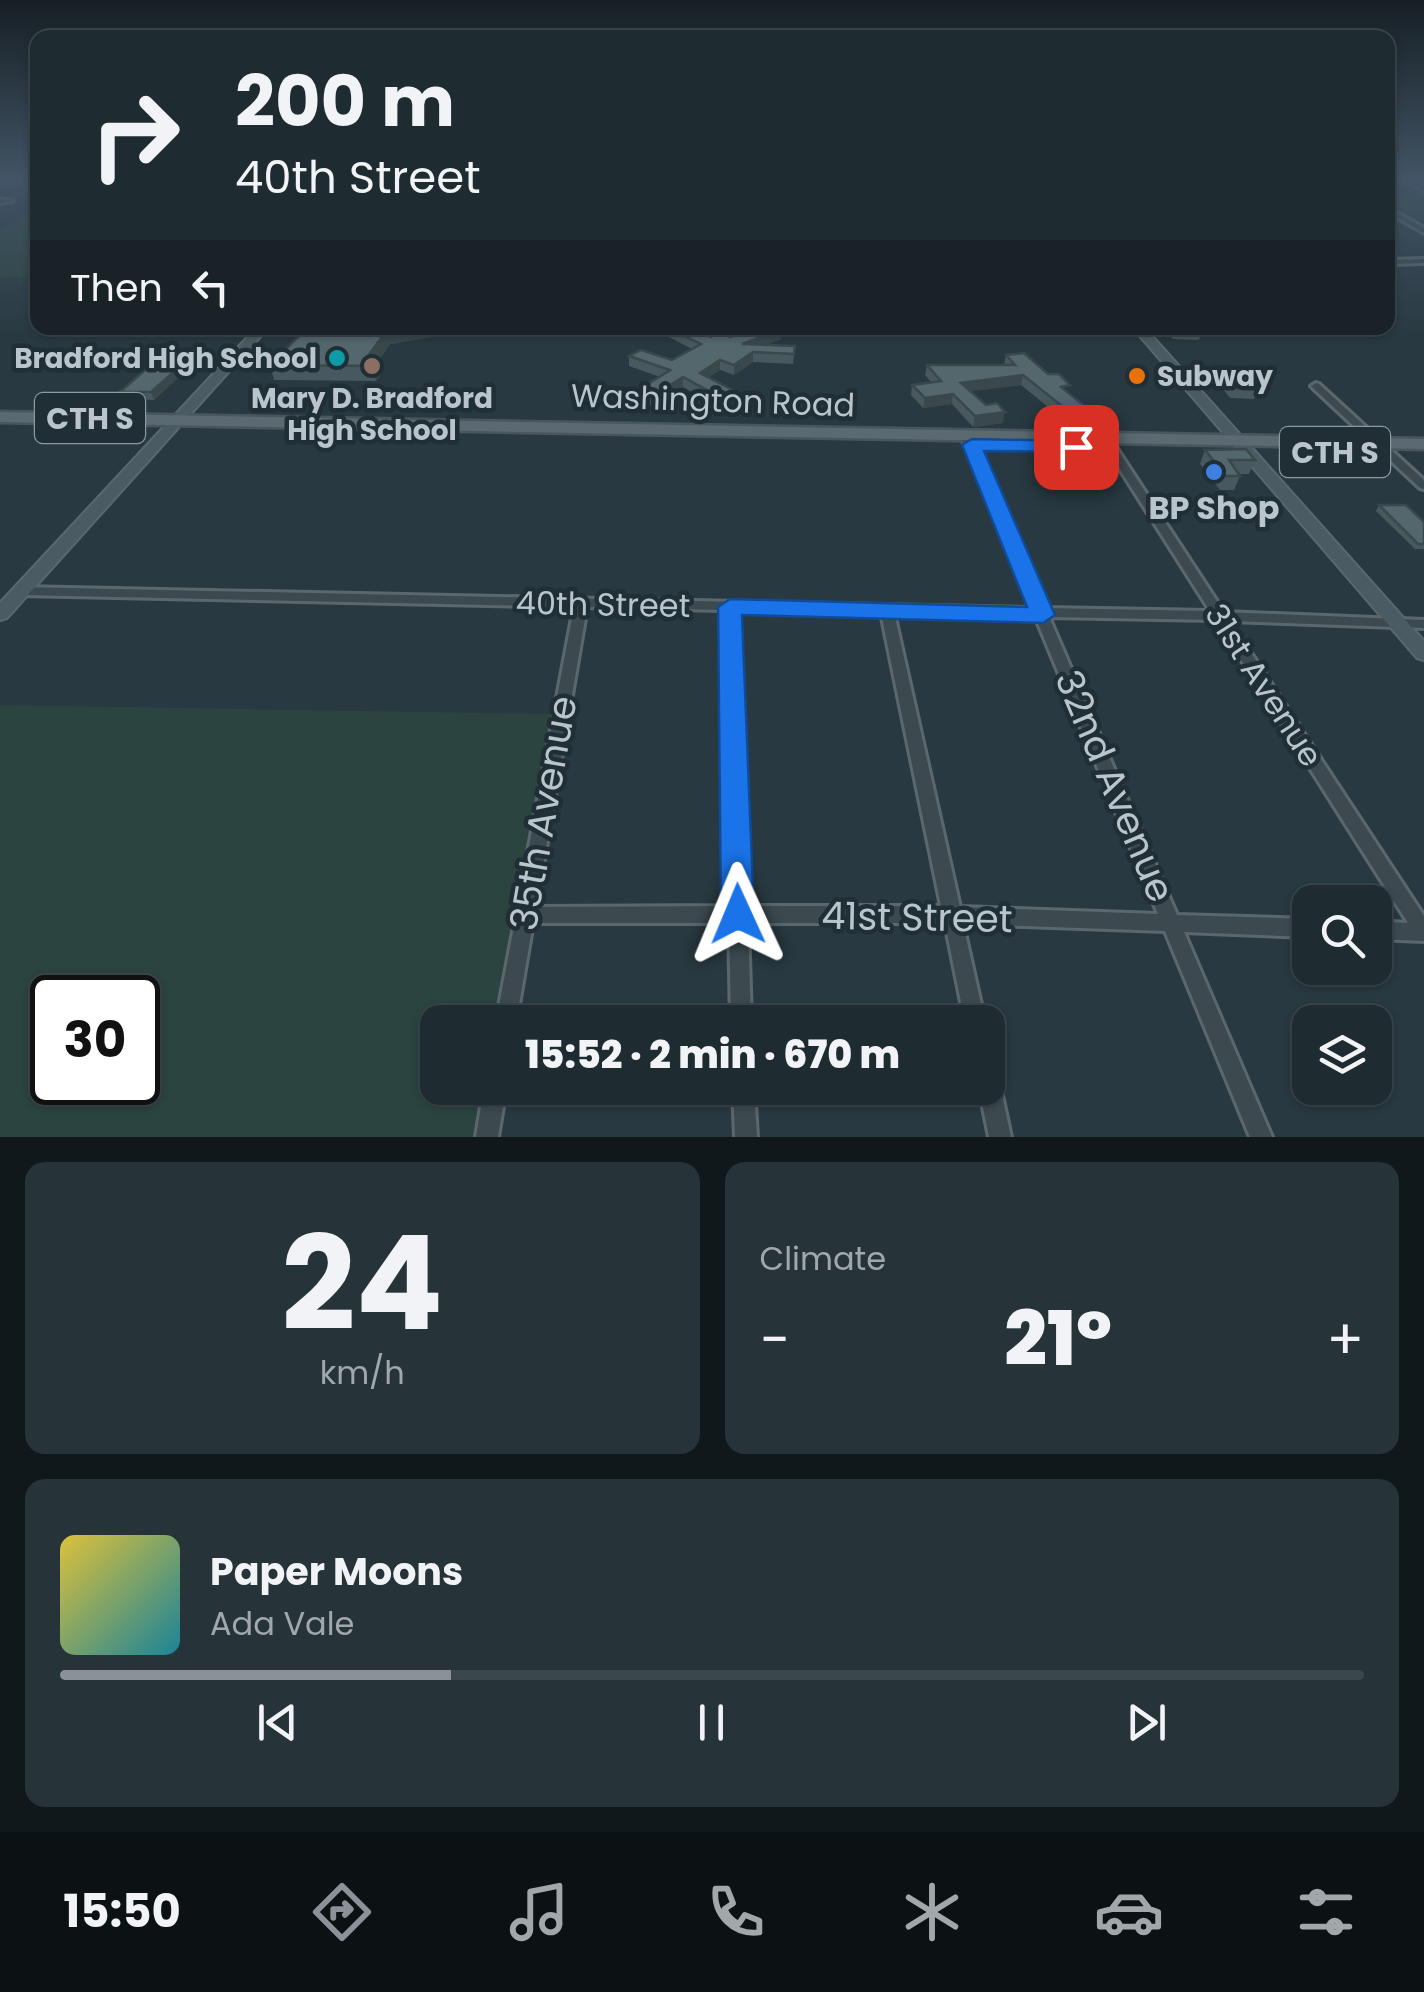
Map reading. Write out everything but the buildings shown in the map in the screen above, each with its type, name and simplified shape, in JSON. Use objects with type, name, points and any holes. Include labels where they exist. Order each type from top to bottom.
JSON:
[{"type":"main road","name":"Washington Road","points":[[0,416],[266,434],[969,440],[1384,449],[1424,454]]},
{"type":"main road","name":"Washington Road","points":[[0,430],[347,422],[907,439]]},
{"type":"main road","points":[[266,434],[335,430],[347,422]]},
{"type":"main road","name":"Washington Road","points":[[1384,449],[1424,444]]},
{"type":"street","points":[[1395,262],[1424,262]]},
{"type":"street","points":[[0,614],[256,335]]},
{"type":"street","points":[[1145,335],[1424,653]]},
{"type":"street","points":[[1316,386],[1424,486]]},
{"type":"street","name":"32nd Avenue","points":[[969,440],[1261,1137]]},
{"type":"street","name":"31st Avenue","points":[[1108,443],[1424,932]]},
{"type":"street","name":"40th Street","points":[[21,590],[1220,616],[1424,624]]},
{"type":"street","name":"35th Avenue","points":[[509,1005],[581,603]]},
{"type":"street","points":[[730,607],[741,1005]]},
{"type":"street","points":[[886,611],[971,1005]]},
{"type":"street","name":"41st Street","points":[[525,915],[952,916],[1292,928]]},
{"type":"street","points":[[1392,931],[1424,932]]},
{"type":"street","points":[[487,1137],[492,1105]]},
{"type":"street","points":[[745,1105],[746,1137]]},
{"type":"street","points":[[993,1105],[1000,1137]]},
{"type":"green space","points":[[0,230],[30,230],[30,276],[0,278]]},
{"type":"green space","points":[[0,705],[552,714],[499,1005],[420,1005],[420,1105],[481,1105],[475,1137],[0,1137]]},
{"type":"place","name":"Bradford High School","points":[[337,358]]},
{"type":"place","name":"Mary D. Bradford High School","points":[[372,366]]},
{"type":"place","name":"Subway","points":[[1137,376]]},
{"type":"place","name":"BP Shop","points":[[1214,472]]},
{"type":"route","points":[[738,914],[730,607],[1043,615],[972,445],[1076,447]]}]
